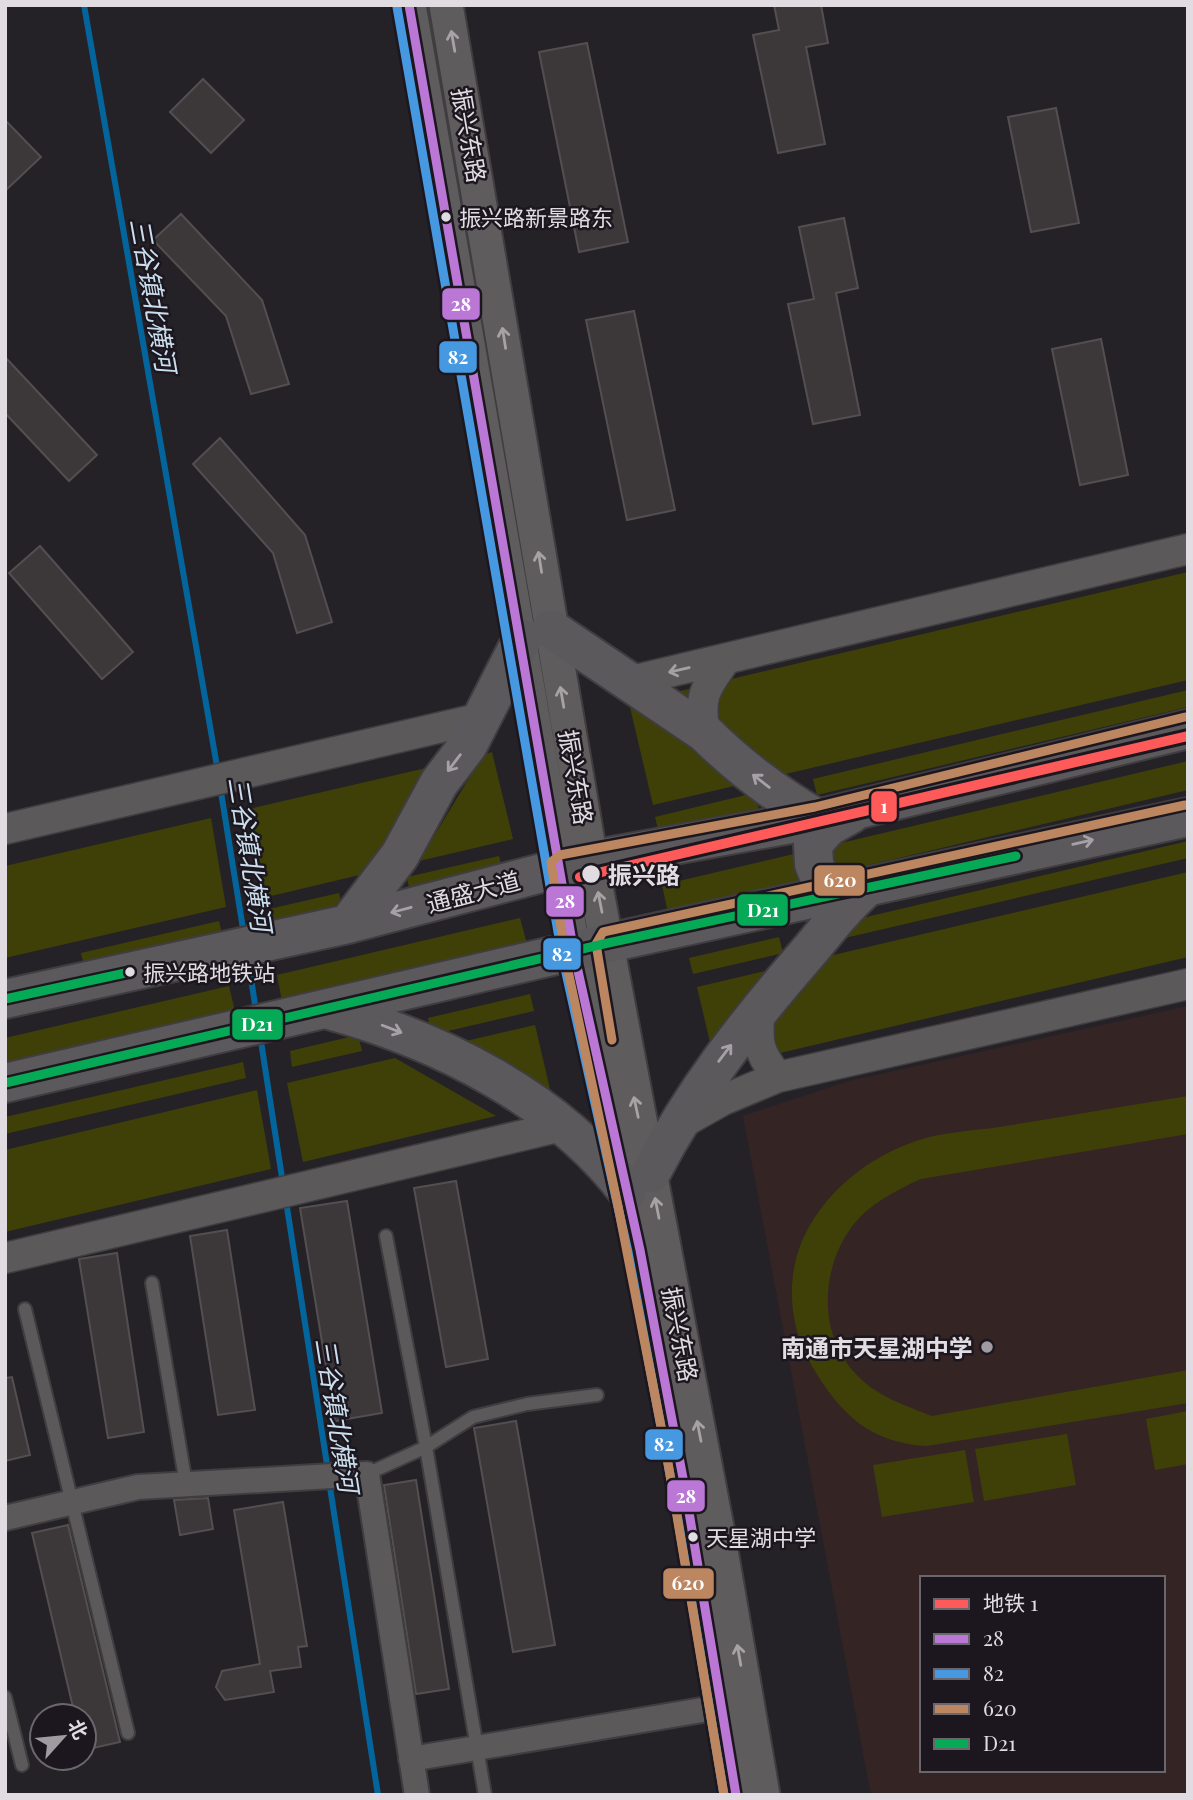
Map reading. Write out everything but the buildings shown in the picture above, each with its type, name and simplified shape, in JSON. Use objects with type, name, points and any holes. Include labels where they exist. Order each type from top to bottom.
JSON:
[{"type":"main road","name":"振兴东路","points":[[409,5],[536,634],[591,948],[639,1182],[683,1480],[734,1705],[763,1795]]},
{"type":"main road","name":"振兴东路","points":[[446,5],[536,634]]},
{"type":"main road","points":[[348,924],[400,855],[439,783],[468,745],[481,718],[536,634],[631,681],[705,733],[726,754],[787,801],[817,819]]},
{"type":"main road","name":"通盛大道","points":[[5,999],[348,924],[576,864],[859,810],[1188,729]]},
{"type":"main road","points":[[854,891],[822,884],[814,864],[813,844],[828,827],[859,810]]},
{"type":"main road","points":[[5,1083],[591,948],[1188,817]]},
{"type":"main road","points":[[327,1009],[437,1046],[494,1077],[639,1182],[760,1006],[843,909],[854,891]]},
{"type":"main road","name":"振兴东路","points":[[734,1705],[736,1795]]},
{"type":"street","points":[[631,681],[1188,549]]},
{"type":"street","points":[[705,733],[700,709],[706,687],[726,659]]},
{"type":"street","points":[[5,829],[481,718]]},
{"type":"street","points":[[676,1126],[723,1100],[778,1077],[1188,984]]},
{"type":"street","points":[[760,1006],[758,1037],[761,1057],[778,1077]]},
{"type":"street","points":[[5,1258],[562,1126]]},
{"type":"street","points":[[5,1518],[138,1487],[367,1474],[417,1795]]},
{"type":"street","points":[[411,1759],[734,1705]]},
{"type":"lane","points":[[386,1236],[426,1447],[485,1795]]},
{"type":"lane","points":[[152,1283],[186,1484]]},
{"type":"lane","points":[[25,1309],[128,1733]]},
{"type":"lane","points":[[367,1474],[426,1447],[473,1417],[527,1404],[597,1395]]},
{"type":"lane","points":[[5,1697],[22,1765]]},
{"type":"shaded area","points":[[1188,572],[1188,680],[653,805],[629,703]]},
{"type":"shaded area","points":[[1188,690],[1188,707],[817,795],[813,779]]},
{"type":"shaded area","points":[[492,752],[513,839],[419,861],[483,755]]},
{"type":"shaded area","points":[[1188,761],[1188,790],[831,874],[824,847]]},
{"type":"shaded area","points":[[435,766],[372,872],[267,897],[249,809]]},
{"type":"shaded area","points":[[754,793],[759,809],[659,833],[655,817]]},
{"type":"shaded area","points":[[211,818],[226,907],[5,958],[5,866]]},
{"type":"shaded area","points":[[1188,841],[1188,858],[845,938],[841,923]]},
{"type":"shaded area","points":[[798,853],[806,880],[668,913],[662,885]]},
{"type":"shaded area","points":[[499,856],[503,872],[410,894],[407,877]]},
{"type":"shaded area","points":[[1188,872],[1188,957],[716,1068],[697,987]]},
{"type":"shaded area","points":[[339,893],[343,909],[273,926],[269,909]]},
{"type":"shaded area","points":[[520,918],[527,944],[282,1001],[277,975]]},
{"type":"shaded area","points":[[219,921],[223,938],[85,970],[81,953]]},
{"type":"shaded area","points":[[779,937],[783,953],[693,974],[689,958]]},
{"type":"shaded area","points":[[229,986],[235,1012],[5,1066],[5,1038]]},
{"type":"shaded area","points":[[530,994],[534,1011],[431,1035],[428,1018]]},
{"type":"shaded area","name":"南通市天星湖中学","points":[[1188,1006],[1188,1795],[871,1795],[743,1116],[849,1081]]},
{"type":"shaded area","points":[[535,1025],[553,1102],[453,1044]]},
{"type":"shaded area","points":[[358,1035],[362,1051],[292,1067],[290,1051]]},
{"type":"shaded area","points":[[395,1058],[496,1116],[303,1162],[287,1083]]},
{"type":"shaded area","points":[[243,1062],[246,1078],[5,1134],[5,1117]]},
{"type":"shaded area","points":[[257,1090],[271,1169],[5,1232],[5,1150]]},
{"type":"shaded area","points":[[1188,1096],[1188,1134],[921,1179],[896,1191],[864,1213],[846,1236],[830,1275],[828,1296],[833,1336],[854,1372],[881,1394],[932,1416],[1188,1370],[1188,1403],[927,1446],[889,1439],[873,1432],[846,1412],[805,1354],[796,1328],[792,1301],[793,1273],[803,1239],[813,1219],[841,1186],[877,1159],[926,1138]]},
{"type":"shaded area","points":[[1188,1411],[1188,1464],[1155,1470],[1146,1419]]},
{"type":"shaded area","points":[[1067,1434],[1076,1485],[984,1501],[975,1449]]},
{"type":"shaded area","points":[[965,1450],[974,1502],[882,1517],[873,1465]]},
{"type":"waterway","name":"三谷镇北横河","points":[[84,5],[218,772]]},
{"type":"waterway","name":"三谷镇北横河","points":[[220,786],[244,935]]},
{"type":"waterway","name":"三谷镇北横河","points":[[248,959],[256,1011]]},
{"type":"waterway","name":"三谷镇北横河","points":[[260,1035],[283,1184]]},
{"type":"waterway","name":"三谷镇北横河","points":[[286,1201],[328,1471]]},
{"type":"waterway","name":"三谷镇北横河","points":[[329,1481],[378,1795]]},
{"type":"metro line","name":"1","points":[[580,877],[1188,736]]},
{"type":"transit line","name":"28","points":[[409,5],[574,953],[640,1250],[686,1494],[736,1795]]},
{"type":"transit line","name":"82","points":[[397,7],[562,955],[628,1252],[674,1496],[724,1795]]},
{"type":"transit line","name":"620","points":[[724,1795],[667,1457],[567,966],[551,862],[560,855],[815,807],[1185,717]]},
{"type":"transit line","name":"620","points":[[612,1040],[596,944],[603,932],[1185,805]]},
{"type":"transit line","name":"D21","points":[[5,1083],[608,943],[1016,856]]},
{"type":"transit line","name":"D21","points":[[5,999],[130,972]]},
{"type":"place","name":"振兴路新景路东","points":[[446,217]]},
{"type":"place","name":"振兴路","points":[[591,874]]},
{"type":"place","name":"振兴路地铁站","points":[[130,972]]},
{"type":"place","name":"南通市天星湖中学","points":[[987,1347]]},
{"type":"place","name":"天星湖中学","points":[[693,1537]]}]
